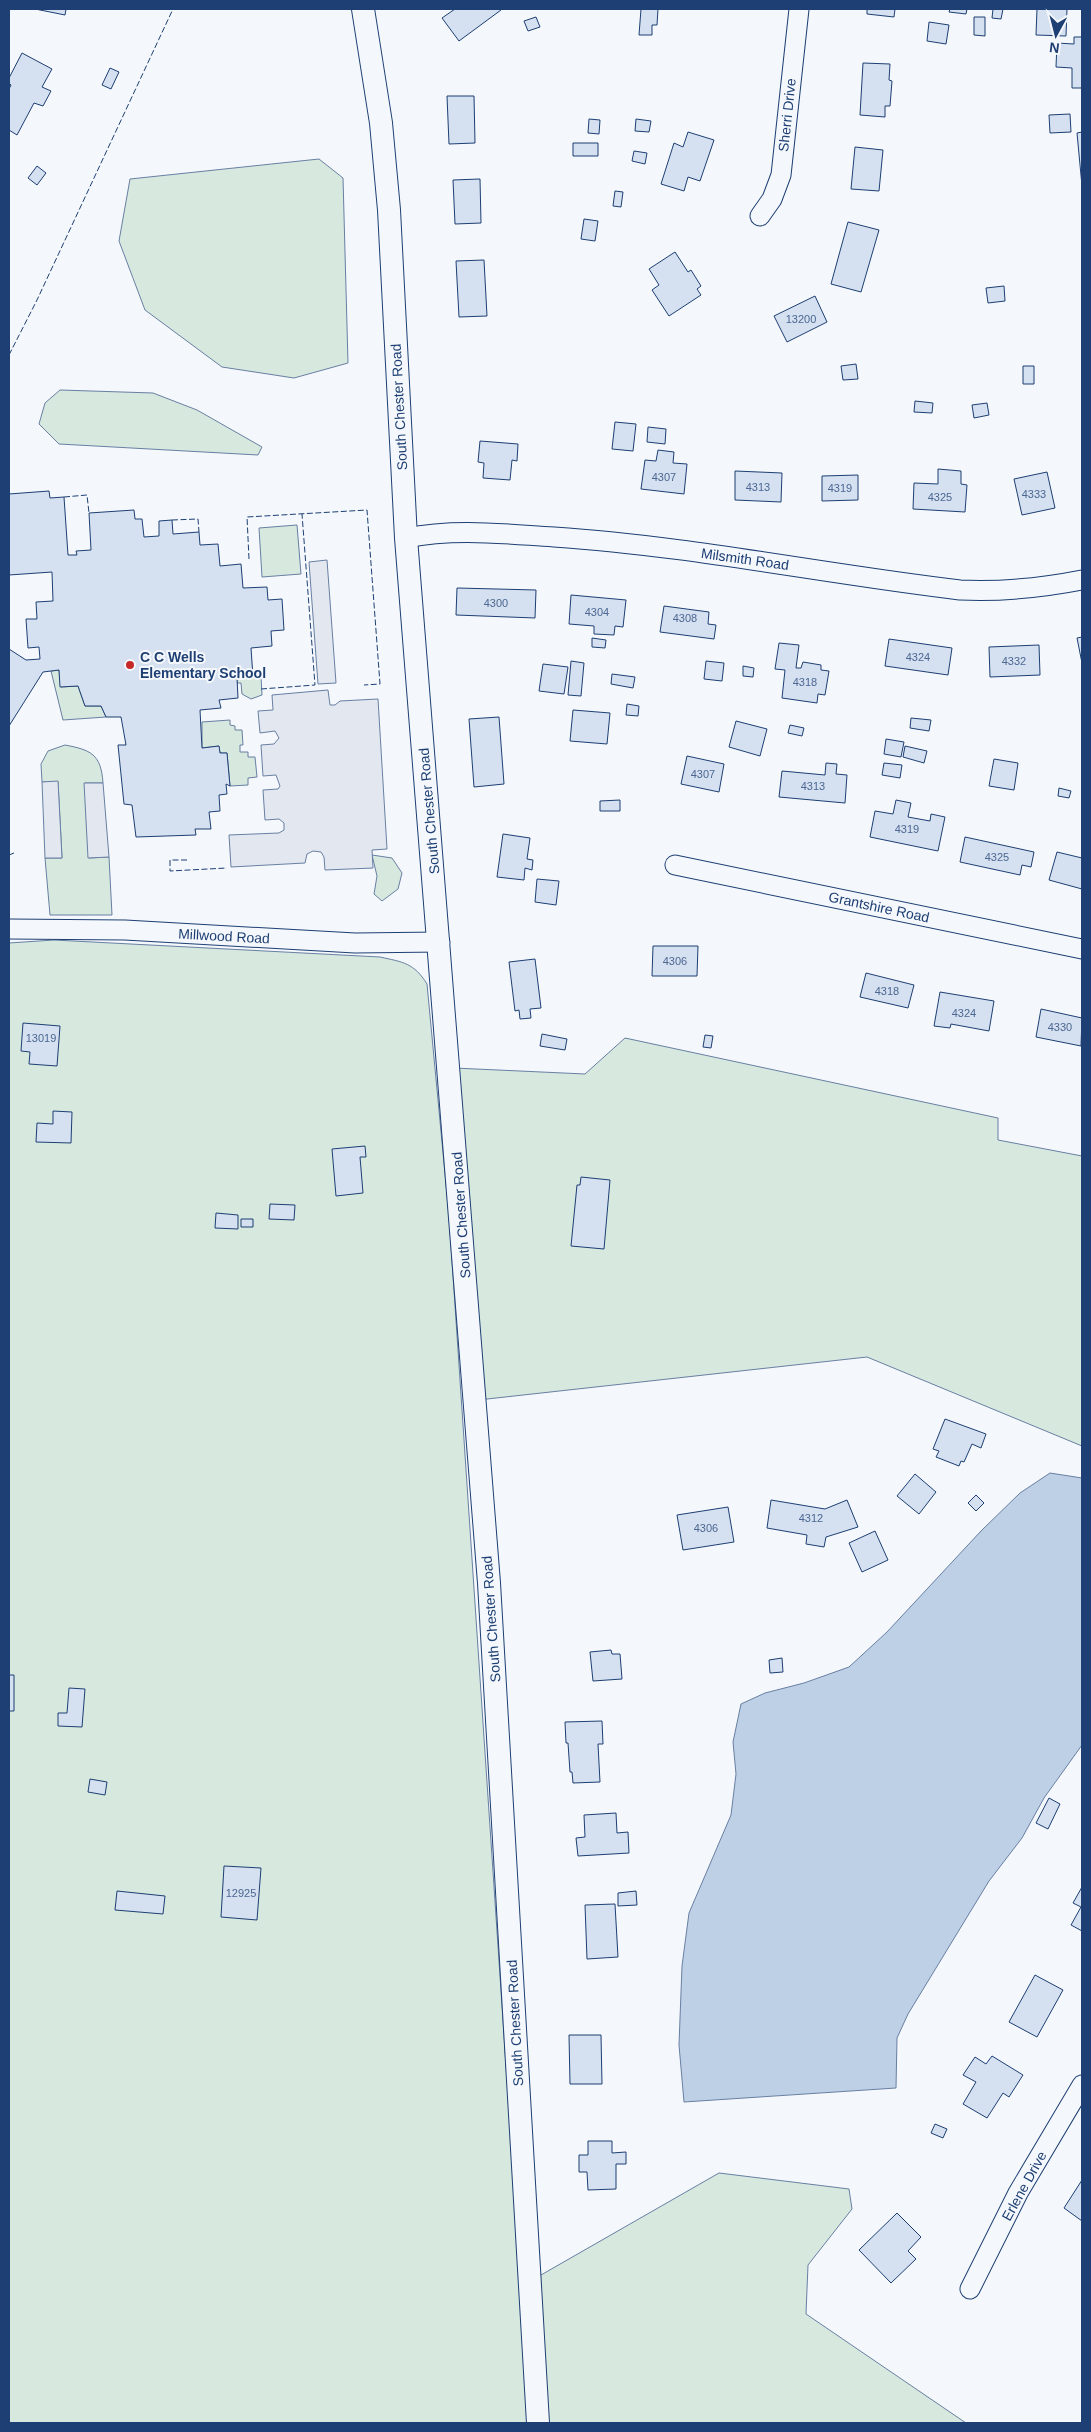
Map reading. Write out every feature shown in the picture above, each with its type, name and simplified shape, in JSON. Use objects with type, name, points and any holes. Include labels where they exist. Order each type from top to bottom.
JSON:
[{"type":"street","name":"South Chester Road","points":[[362,9],[381,123],[389,210],[406,538],[440,942],[490,1583],[538,2423]]},
{"type":"street","name":"Sherri Drive","points":[[760,216],[772,199],[781,175],[798,9]]},
{"type":"street","name":"Milsmith Road","points":[[406,538],[462,531],[608,541],[722,555],[960,590],[1000,592],[1082,580]]},
{"type":"street","name":"Grantshire Road","points":[[675,865],[1082,949]]},
{"type":"street","name":"Millwood Road","points":[[9,929],[125,930],[355,942],[440,942]]},
{"type":"street","name":"Erlene Drive","points":[[970,2289],[1018,2193],[1082,2085]]},
{"type":"shaded area","points":[[319,159],[343,178],[348,363],[294,378],[222,367],[145,310],[119,241],[130,179]]},
{"type":"shaded area","points":[[60,390],[153,393],[197,410],[262,447],[258,455],[59,444],[39,424],[45,403]]},
{"type":"shaded area","points":[[297,525],[301,574],[262,577],[259,528]]},
{"type":"shaded area","points":[[327,560],[336,683],[318,684],[309,562]]},
{"type":"shaded area","points":[[59,670],[61,687],[78,686],[85,706],[101,706],[106,717],[63,720],[51,671]]},
{"type":"shaded area","points":[[261,676],[262,695],[251,699],[242,694],[241,683],[237,683],[237,678]]},
{"type":"shaded area","points":[[328,690],[330,705],[335,705],[340,701],[378,699],[387,849],[372,850],[373,868],[325,870],[324,857],[321,852],[313,851],[307,854],[305,863],[231,867],[229,835],[279,833],[284,830],[284,823],[279,819],[265,820],[263,790],[278,789],[280,786],[276,775],[263,776],[261,745],[274,744],[279,738],[275,731],[260,733],[258,711],[273,710],[272,695]]},
{"type":"shaded area","points":[[230,720],[230,725],[235,726],[235,730],[242,730],[243,745],[240,745],[240,752],[248,752],[248,757],[255,757],[257,777],[248,778],[248,785],[230,786],[227,753],[220,753],[219,746],[202,748],[202,722]]},
{"type":"shaded area","points":[[65,745],[82,749],[93,755],[102,773],[103,783],[85,783],[89,858],[109,857],[112,915],[50,915],[45,858],[62,858],[58,782],[42,782],[41,764],[48,751]]},
{"type":"shaded area","points":[[58,781],[62,858],[45,858],[42,782]]},
{"type":"shaded area","points":[[84,783],[103,783],[109,857],[88,858]]},
{"type":"shaded area","points":[[372,855],[392,858],[402,873],[398,889],[382,901],[374,894],[377,876]]},
{"type":"shaded area","points":[[54,940],[380,957],[407,964],[427,984],[449,1216],[530,2423],[9,2423],[9,943]]},
{"type":"shaded area","points":[[625,1038],[998,1118],[998,1140],[1082,1156],[1082,1446],[867,1357],[478,1400],[454,1068],[585,1074]]},
{"type":"shaded area","points":[[719,2173],[849,2189],[852,2209],[808,2265],[806,2314],[966,2423],[545,2423],[534,2279]]},
{"type":"water","points":[[1050,1473],[1082,1478],[1082,1745],[1044,1798],[1022,1838],[989,1881],[908,2014],[897,2038],[896,2088],[684,2102],[679,2045],[682,1966],[689,1913],[731,1815],[736,1774],[733,1742],[741,1704],[765,1693],[804,1683],[849,1667],[887,1632],[981,1531],[1020,1493]]},
{"type":"building","points":[[35,9],[66,9],[65,15]]},
{"type":"building","points":[[455,9],[501,10],[459,41],[442,18]]},
{"type":"building","points":[[641,9],[658,9],[657,25],[652,25],[652,35],[639,35]]},
{"type":"building","points":[[867,9],[895,9],[894,17],[867,14]]},
{"type":"building","points":[[950,9],[967,9],[966,14],[949,12]]},
{"type":"building","points":[[993,9],[1003,9],[1001,19],[992,18]]},
{"type":"building","points":[[1037,9],[1067,9],[1066,36],[1036,35]]},
{"type":"building","points":[[536,17],[540,27],[528,31],[524,21]]},
{"type":"building","points":[[974,17],[985,17],[985,36],[974,35]]},
{"type":"building","points":[[929,22],[949,25],[946,44],[927,41]]},
{"type":"building","points":[[1074,37],[1082,37],[1082,88],[1072,88],[1072,68],[1056,67],[1057,43],[1074,44]]},
{"type":"building","points":[[22,53],[52,69],[42,87],[51,91],[43,106],[34,103],[17,135],[9,130],[9,89],[11,85],[9,78]]},
{"type":"building","points":[[863,63],[890,64],[889,80],[892,81],[890,106],[885,106],[885,117],[860,115]]},
{"type":"building","points":[[110,68],[119,72],[111,89],[102,85]]},
{"type":"building","points":[[447,96],[474,96],[475,143],[449,144]]},
{"type":"building","points":[[1070,114],[1071,132],[1050,133],[1049,115]]},
{"type":"building","points":[[589,119],[600,120],[599,134],[588,133]]},
{"type":"building","points":[[636,119],[651,121],[649,132],[635,131]]},
{"type":"building","points":[[688,132],[714,140],[700,181],[688,177],[684,191],[661,184],[674,143],[683,147]]},
{"type":"building","points":[[1082,132],[1082,186],[1077,133]]},
{"type":"building","points":[[573,143],[598,143],[598,156],[573,156]]},
{"type":"building","points":[[855,147],[883,150],[879,191],[851,189]]},
{"type":"building","points":[[634,151],[647,153],[645,164],[632,161]]},
{"type":"building","points":[[37,166],[46,173],[37,185],[28,178]]},
{"type":"building","points":[[480,179],[481,223],[455,224],[453,180]]},
{"type":"building","points":[[615,191],[623,192],[621,207],[613,206]]},
{"type":"building","points":[[584,219],[598,221],[595,241],[581,239]]},
{"type":"building","points":[[848,222],[879,230],[861,292],[831,284]]},
{"type":"building","points":[[675,252],[688,272],[691,270],[701,286],[697,289],[701,295],[669,316],[652,290],[659,285],[649,269]]},
{"type":"building","points":[[484,260],[487,316],[459,317],[456,261]]},
{"type":"building","points":[[1004,286],[1005,301],[988,303],[986,288]]},
{"type":"building","points":[[815,296],[827,322],[787,342],[774,316]]},
{"type":"building","points":[[856,364],[858,379],[843,380],[841,366]]},
{"type":"building","points":[[1023,366],[1034,366],[1034,384],[1023,384]]},
{"type":"building","points":[[915,401],[933,403],[932,413],[914,412]]},
{"type":"building","points":[[987,403],[989,415],[974,418],[972,405]]},
{"type":"building","points":[[615,422],[636,424],[633,451],[612,449]]},
{"type":"building","points":[[648,427],[666,429],[665,444],[647,442]]},
{"type":"building","points":[[480,441],[518,444],[517,461],[512,460],[510,480],[483,478],[484,463],[478,462]]},
{"type":"building","points":[[658,450],[674,452],[673,463],[687,464],[684,494],[641,489],[645,460],[656,461]]},
{"type":"building","points":[[938,469],[961,471],[961,484],[967,485],[965,512],[913,509],[914,483],[938,484]]},
{"type":"building","points":[[735,471],[782,473],[781,502],[735,500]]},
{"type":"building","points":[[1047,472],[1055,508],[1022,515],[1014,479]]},
{"type":"building","points":[[858,475],[858,500],[822,501],[822,476]]},
{"type":"building","name":"C C Wells Elementary School","points":[[49,491],[50,498],[64,497],[68,555],[77,555],[76,551],[91,550],[89,513],[134,510],[135,519],[142,519],[144,537],[159,536],[159,521],[172,520],[173,534],[199,532],[200,545],[218,544],[220,566],[241,564],[243,588],[267,587],[268,600],[282,599],[284,630],[271,631],[272,646],[251,648],[253,677],[237,678],[238,698],[219,700],[221,708],[200,710],[202,748],[219,746],[220,753],[227,753],[230,786],[226,784],[227,794],[219,795],[220,811],[209,812],[211,829],[195,829],[196,835],[136,837],[132,805],[124,804],[118,745],[126,745],[121,717],[106,717],[101,706],[85,706],[78,686],[60,687],[59,670],[43,672],[9,726],[9,649],[26,660],[40,659],[39,647],[28,648],[26,619],[37,619],[36,602],[53,601],[52,572],[9,575],[9,494]]},
{"type":"building","points":[[457,588],[536,590],[535,618],[456,615]]},
{"type":"building","points":[[571,595],[626,600],[623,627],[615,626],[614,635],[594,634],[594,626],[569,624]]},
{"type":"building","points":[[664,606],[709,612],[708,624],[716,625],[714,639],[660,632]]},
{"type":"building","points":[[1082,637],[1082,663],[1077,638]]},
{"type":"building","points":[[592,638],[606,640],[605,648],[592,647]]},
{"type":"building","points":[[889,639],[952,648],[948,675],[885,666]]},
{"type":"building","points":[[779,643],[799,645],[796,668],[801,668],[803,662],[821,665],[821,670],[829,671],[825,695],[818,694],[817,703],[782,698],[785,670],[775,669]]},
{"type":"building","points":[[1039,645],[1040,675],[990,677],[989,647]]},
{"type":"building","points":[[571,661],[584,663],[581,696],[568,695]]},
{"type":"building","points":[[706,661],[724,663],[722,681],[704,679]]},
{"type":"building","points":[[543,664],[568,667],[564,694],[539,691]]},
{"type":"building","points":[[743,666],[754,668],[753,677],[743,676]]},
{"type":"building","points":[[612,674],[635,677],[633,688],[611,684]]},
{"type":"building","points":[[627,704],[639,706],[638,716],[626,715]]},
{"type":"building","points":[[573,710],[610,713],[607,744],[570,741]]},
{"type":"building","points":[[499,717],[504,784],[474,787],[469,719]]},
{"type":"building","points":[[911,718],[931,720],[929,731],[910,728]]},
{"type":"building","points":[[736,721],[767,729],[760,756],[729,747]]},
{"type":"building","points":[[790,725],[804,728],[802,736],[788,733]]},
{"type":"building","points":[[886,739],[904,742],[901,757],[884,754]]},
{"type":"building","points":[[905,746],[927,751],[924,763],[903,757]]},
{"type":"building","points":[[687,756],[724,764],[719,792],[681,784]]},
{"type":"building","points":[[994,759],[1018,763],[1014,790],[989,786]]},
{"type":"building","points":[[826,763],[837,764],[836,774],[847,775],[845,803],[779,797],[782,771],[825,775]]},
{"type":"building","points":[[884,763],[902,765],[900,778],[882,775]]},
{"type":"building","points":[[1059,788],[1071,791],[1069,798],[1058,796]]},
{"type":"building","points":[[620,800],[620,811],[600,811],[600,801]]},
{"type":"building","points":[[896,800],[911,803],[908,817],[930,821],[931,814],[945,817],[938,851],[870,837],[875,811],[893,814]]},
{"type":"building","points":[[503,834],[530,838],[527,859],[533,860],[532,870],[525,868],[524,880],[497,877]]},
{"type":"building","points":[[965,837],[1034,852],[1031,867],[1022,865],[1020,875],[960,862]]},
{"type":"building","points":[[1057,852],[1082,858],[1082,889],[1049,880]]},
{"type":"building","points":[[537,879],[559,881],[556,905],[535,902]]},
{"type":"building","points":[[653,946],[698,946],[697,976],[652,976]]},
{"type":"building","points":[[535,959],[541,1008],[530,1009],[531,1018],[520,1019],[519,1010],[515,1011],[509,962]]},
{"type":"building","points":[[866,973],[914,985],[908,1008],[860,997]]},
{"type":"building","points":[[940,992],[994,1001],[989,1031],[951,1024],[950,1028],[934,1026]]},
{"type":"building","points":[[1041,1009],[1082,1018],[1081,1046],[1036,1037]]},
{"type":"building","points":[[23,1023],[60,1026],[57,1066],[29,1064],[30,1052],[21,1051]]},
{"type":"building","points":[[542,1034],[567,1039],[565,1050],[540,1046]]},
{"type":"building","points":[[705,1035],[713,1036],[711,1048],[703,1047]]},
{"type":"building","points":[[53,1111],[72,1112],[71,1143],[36,1142],[37,1123],[53,1124]]},
{"type":"building","points":[[365,1146],[366,1157],[360,1157],[363,1193],[336,1196],[332,1149]]},
{"type":"building","points":[[581,1177],[610,1180],[604,1249],[571,1246],[577,1185],[580,1185]]},
{"type":"building","points":[[270,1204],[295,1205],[294,1220],[269,1219]]},
{"type":"building","points":[[216,1213],[238,1215],[238,1229],[215,1228]]},
{"type":"building","points":[[241,1219],[253,1219],[253,1227],[241,1227]]},
{"type":"building","points":[[945,1419],[986,1434],[981,1448],[972,1444],[964,1462],[961,1461],[959,1466],[936,1457],[939,1451],[933,1449]]},
{"type":"building","points":[[915,1474],[936,1492],[919,1514],[897,1496]]},
{"type":"building","points":[[976,1495],[984,1503],[976,1511],[968,1503]]},
{"type":"building","points":[[771,1500],[825,1509],[847,1500],[858,1527],[826,1537],[824,1547],[806,1544],[807,1535],[767,1528]]},
{"type":"building","points":[[728,1507],[734,1542],[683,1550],[677,1515]]},
{"type":"building","points":[[875,1531],[888,1560],[862,1572],[849,1543]]},
{"type":"building","points":[[611,1650],[612,1654],[620,1654],[622,1679],[593,1681],[590,1652]]},
{"type":"building","points":[[782,1658],[783,1672],[770,1673],[769,1660]]},
{"type":"building","points":[[9,1675],[14,1675],[14,1711],[9,1711]]},
{"type":"building","points":[[69,1688],[85,1689],[82,1727],[58,1726],[58,1713],[67,1713]]},
{"type":"building","points":[[602,1721],[603,1744],[598,1744],[600,1782],[573,1783],[572,1772],[570,1772],[568,1743],[566,1743],[565,1722]]},
{"type":"building","points":[[90,1779],[107,1782],[105,1795],[88,1792]]},
{"type":"building","points":[[1049,1798],[1060,1804],[1048,1829],[1036,1823]]},
{"type":"building","points":[[616,1813],[617,1833],[628,1832],[629,1853],[578,1856],[576,1838],[585,1837],[584,1815]]},
{"type":"building","points":[[224,1866],[261,1868],[257,1920],[221,1917]]},
{"type":"building","points":[[1082,1887],[1082,1931],[1071,1925],[1081,1907],[1073,1903]]},
{"type":"building","points":[[117,1891],[165,1896],[163,1914],[115,1910]]},
{"type":"building","points":[[636,1891],[637,1905],[618,1906],[618,1893]]},
{"type":"building","points":[[615,1904],[618,1957],[587,1959],[585,1905]]},
{"type":"building","points":[[1035,1975],[1063,1990],[1037,2037],[1009,2022]]},
{"type":"building","points":[[569,2035],[601,2035],[602,2084],[570,2084]]},
{"type":"building","points":[[992,2056],[1023,2075],[1009,2097],[1003,2093],[987,2118],[963,2104],[976,2082],[963,2075],[975,2057],[986,2064]]},
{"type":"building","points":[[935,2124],[947,2129],[943,2138],[931,2133]]},
{"type":"building","points":[[588,2141],[612,2141],[612,2153],[626,2152],[626,2164],[616,2164],[616,2189],[588,2190],[587,2172],[579,2172],[579,2155],[588,2155]]},
{"type":"building","points":[[1082,2180],[1082,2221],[1064,2208]]},
{"type":"building","points":[[897,2213],[921,2237],[908,2251],[916,2259],[891,2283],[859,2250]]},
{"type":"fence","points":[[9,355],[37,300],[173,9]]},
{"type":"fence","points":[[64,497],[87,495],[89,513]]},
{"type":"fence","points":[[249,559],[247,517],[367,510],[380,684],[364,685]]},
{"type":"fence","points":[[261,689],[315,685],[302,514]]},
{"type":"fence","points":[[172,520],[198,519],[199,532]]},
{"type":"fence","points":[[9,855],[14,853]]},
{"type":"fence","points":[[187,860],[170,860],[170,871],[227,868]]},
{"type":"place","name":"C C Wells Elementary School","points":[[130,665]]}]
